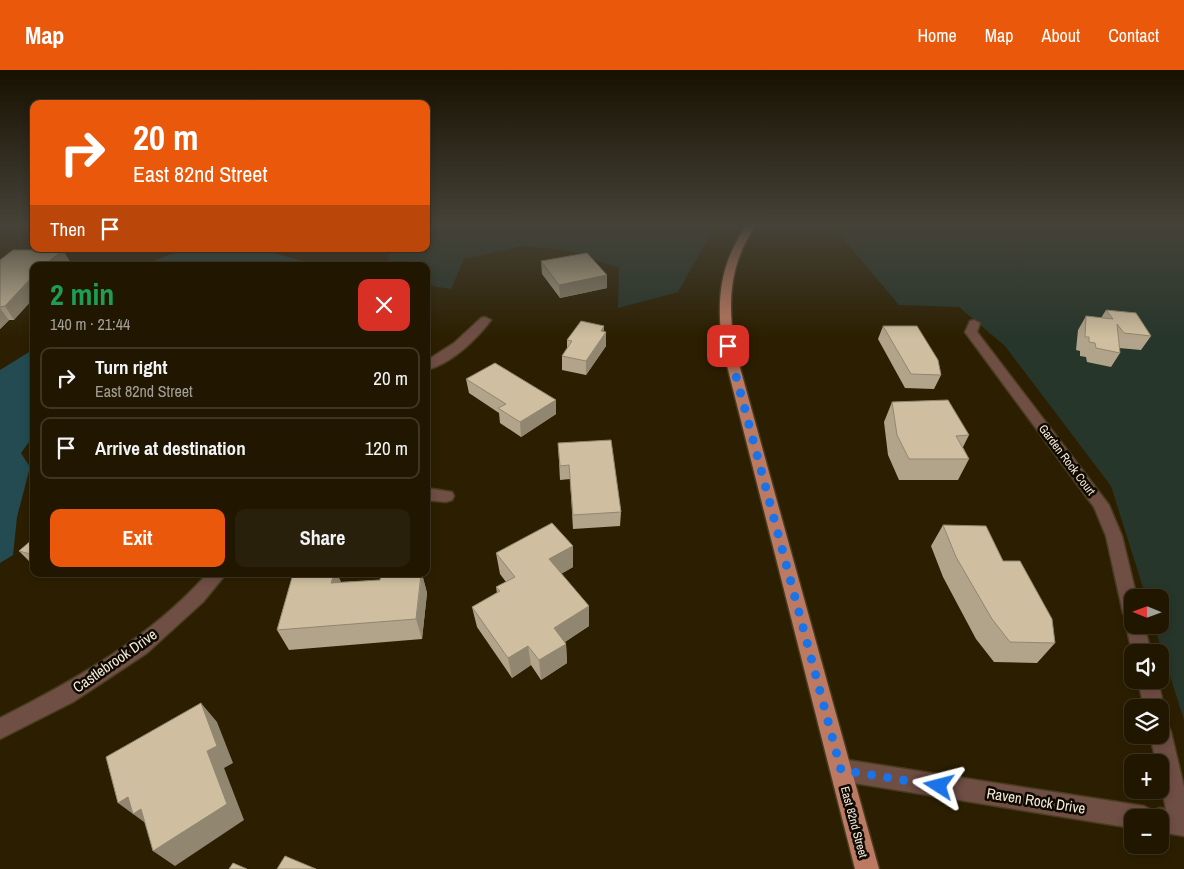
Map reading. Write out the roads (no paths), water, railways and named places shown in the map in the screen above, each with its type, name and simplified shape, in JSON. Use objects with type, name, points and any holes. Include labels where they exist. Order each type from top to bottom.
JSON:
[{"type":"main road","name":"East 82nd Street","points":[[731,263],[726,280],[724,309],[728,346],[867,869]]},
{"type":"street","points":[[430,364],[440,360],[466,340],[485,320]]},
{"type":"street","name":"Garden Rock Court","points":[[974,322],[971,332],[1101,505],[1114,536],[1126,589]]},
{"type":"street","points":[[430,494],[446,496]]},
{"type":"street","name":"Castlebrook Drive","points":[[0,729],[66,695],[140,647],[197,597],[214,577]]},
{"type":"street","points":[[1162,744],[1175,822]]},
{"type":"street","name":"Raven Rock Drive","points":[[841,770],[1124,815]]},
{"type":"water","points":[[30,351],[30,441],[21,453],[30,467],[17,517],[13,555],[0,563],[0,370]]}]
